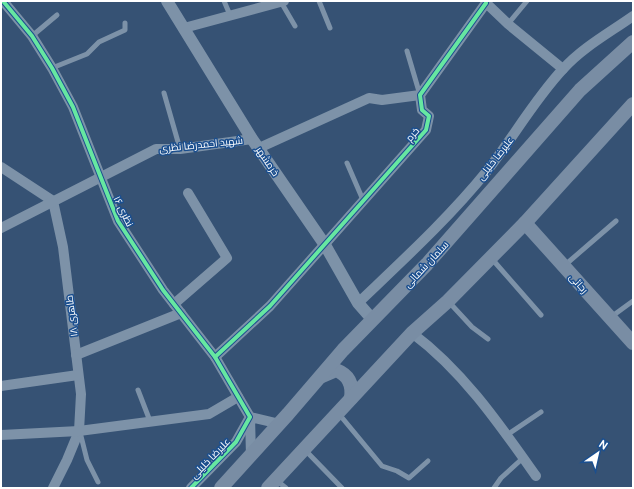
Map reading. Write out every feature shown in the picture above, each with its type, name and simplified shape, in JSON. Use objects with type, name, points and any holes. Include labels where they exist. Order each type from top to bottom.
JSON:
[{"type":"main road","name":"سلمان شمالی","points":[[221,488],[280,424],[372,319],[432,259],[580,90],[633,42]]},
{"type":"main road","points":[[277,485],[304,449],[351,398],[412,333],[448,301],[525,223],[633,104]]},
{"type":"main road","name":"رجائی","points":[[525,223],[633,343]]},
{"type":"main road","points":[[321,376],[336,370],[342,372],[350,383],[352,390],[351,398]]},
{"type":"street","name":"نظری ۱۶","points":[[3,1],[32,36],[52,68],[73,107],[118,221],[174,304],[215,357],[250,417]]},
{"type":"street","name":"خرمشهر","points":[[167,1],[256,143],[325,245],[358,303],[372,319]]},
{"type":"street","points":[[184,28],[268,3],[282,1]]},
{"type":"street","points":[[420,95],[487,2],[508,24],[563,69]]},
{"type":"street","name":"علیرضا خلیلی","points":[[358,303],[441,224],[487,170],[535,104],[563,69],[593,42],[633,16]]},
{"type":"street","name":"شهید احمدرضا نظری","points":[[1,228],[100,176],[156,149],[180,149],[256,143],[369,98],[382,100],[420,95]]},
{"type":"street","name":"خرم","points":[[215,357],[270,306],[426,130],[429,116],[422,110],[420,95]]},
{"type":"street","points":[[1,167],[52,201]]},
{"type":"street","points":[[174,304],[227,258],[188,194]]},
{"type":"street","name":"طاهری ۱۸","points":[[52,201],[63,247],[81,394],[79,431],[68,460],[53,488]]},
{"type":"street","points":[[76,355],[181,313]]},
{"type":"street","points":[[412,333],[433,349],[463,380],[507,435],[536,476]]},
{"type":"street","points":[[1,386],[78,375]]},
{"type":"street","points":[[1,434],[79,431],[209,414],[238,397]]},
{"type":"street","points":[[250,456],[250,417],[280,424]]},
{"type":"street","name":"علیرضا خلیلی","points":[[191,488],[236,442],[250,417]]},
{"type":"lane","points":[[224,1],[230,15]]},
{"type":"lane","points":[[282,1],[295,26]]},
{"type":"lane","points":[[318,1],[330,28]]},
{"type":"lane","points":[[508,24],[527,1]]},
{"type":"lane","points":[[32,36],[57,15]]},
{"type":"lane","points":[[52,68],[87,54],[99,42],[125,30],[125,23]]},
{"type":"lane","points":[[407,51],[420,95]]},
{"type":"lane","points":[[164,93],[180,149]]},
{"type":"lane","points":[[347,163],[364,201]]},
{"type":"lane","points":[[564,266],[616,221]]},
{"type":"lane","points":[[491,257],[541,315]]},
{"type":"lane","points":[[610,318],[633,300]]},
{"type":"lane","points":[[448,301],[472,327],[488,339]]},
{"type":"lane","points":[[138,390],[150,421]]},
{"type":"lane","points":[[507,435],[541,412]]},
{"type":"lane","points":[[338,413],[382,466],[397,471],[409,478],[428,461]]},
{"type":"lane","points":[[79,431],[87,460],[98,482]]},
{"type":"lane","points":[[304,449],[342,488]]},
{"type":"lane","points":[[494,488],[501,478],[523,458]]},
{"type":"cycle path","points":[[3,1],[32,36],[52,68],[73,107],[118,221],[163,290],[215,357],[250,417],[236,442],[191,488]]},
{"type":"cycle path","points":[[215,357],[270,306],[426,130],[429,116],[422,110],[420,95],[486,3]]}]
